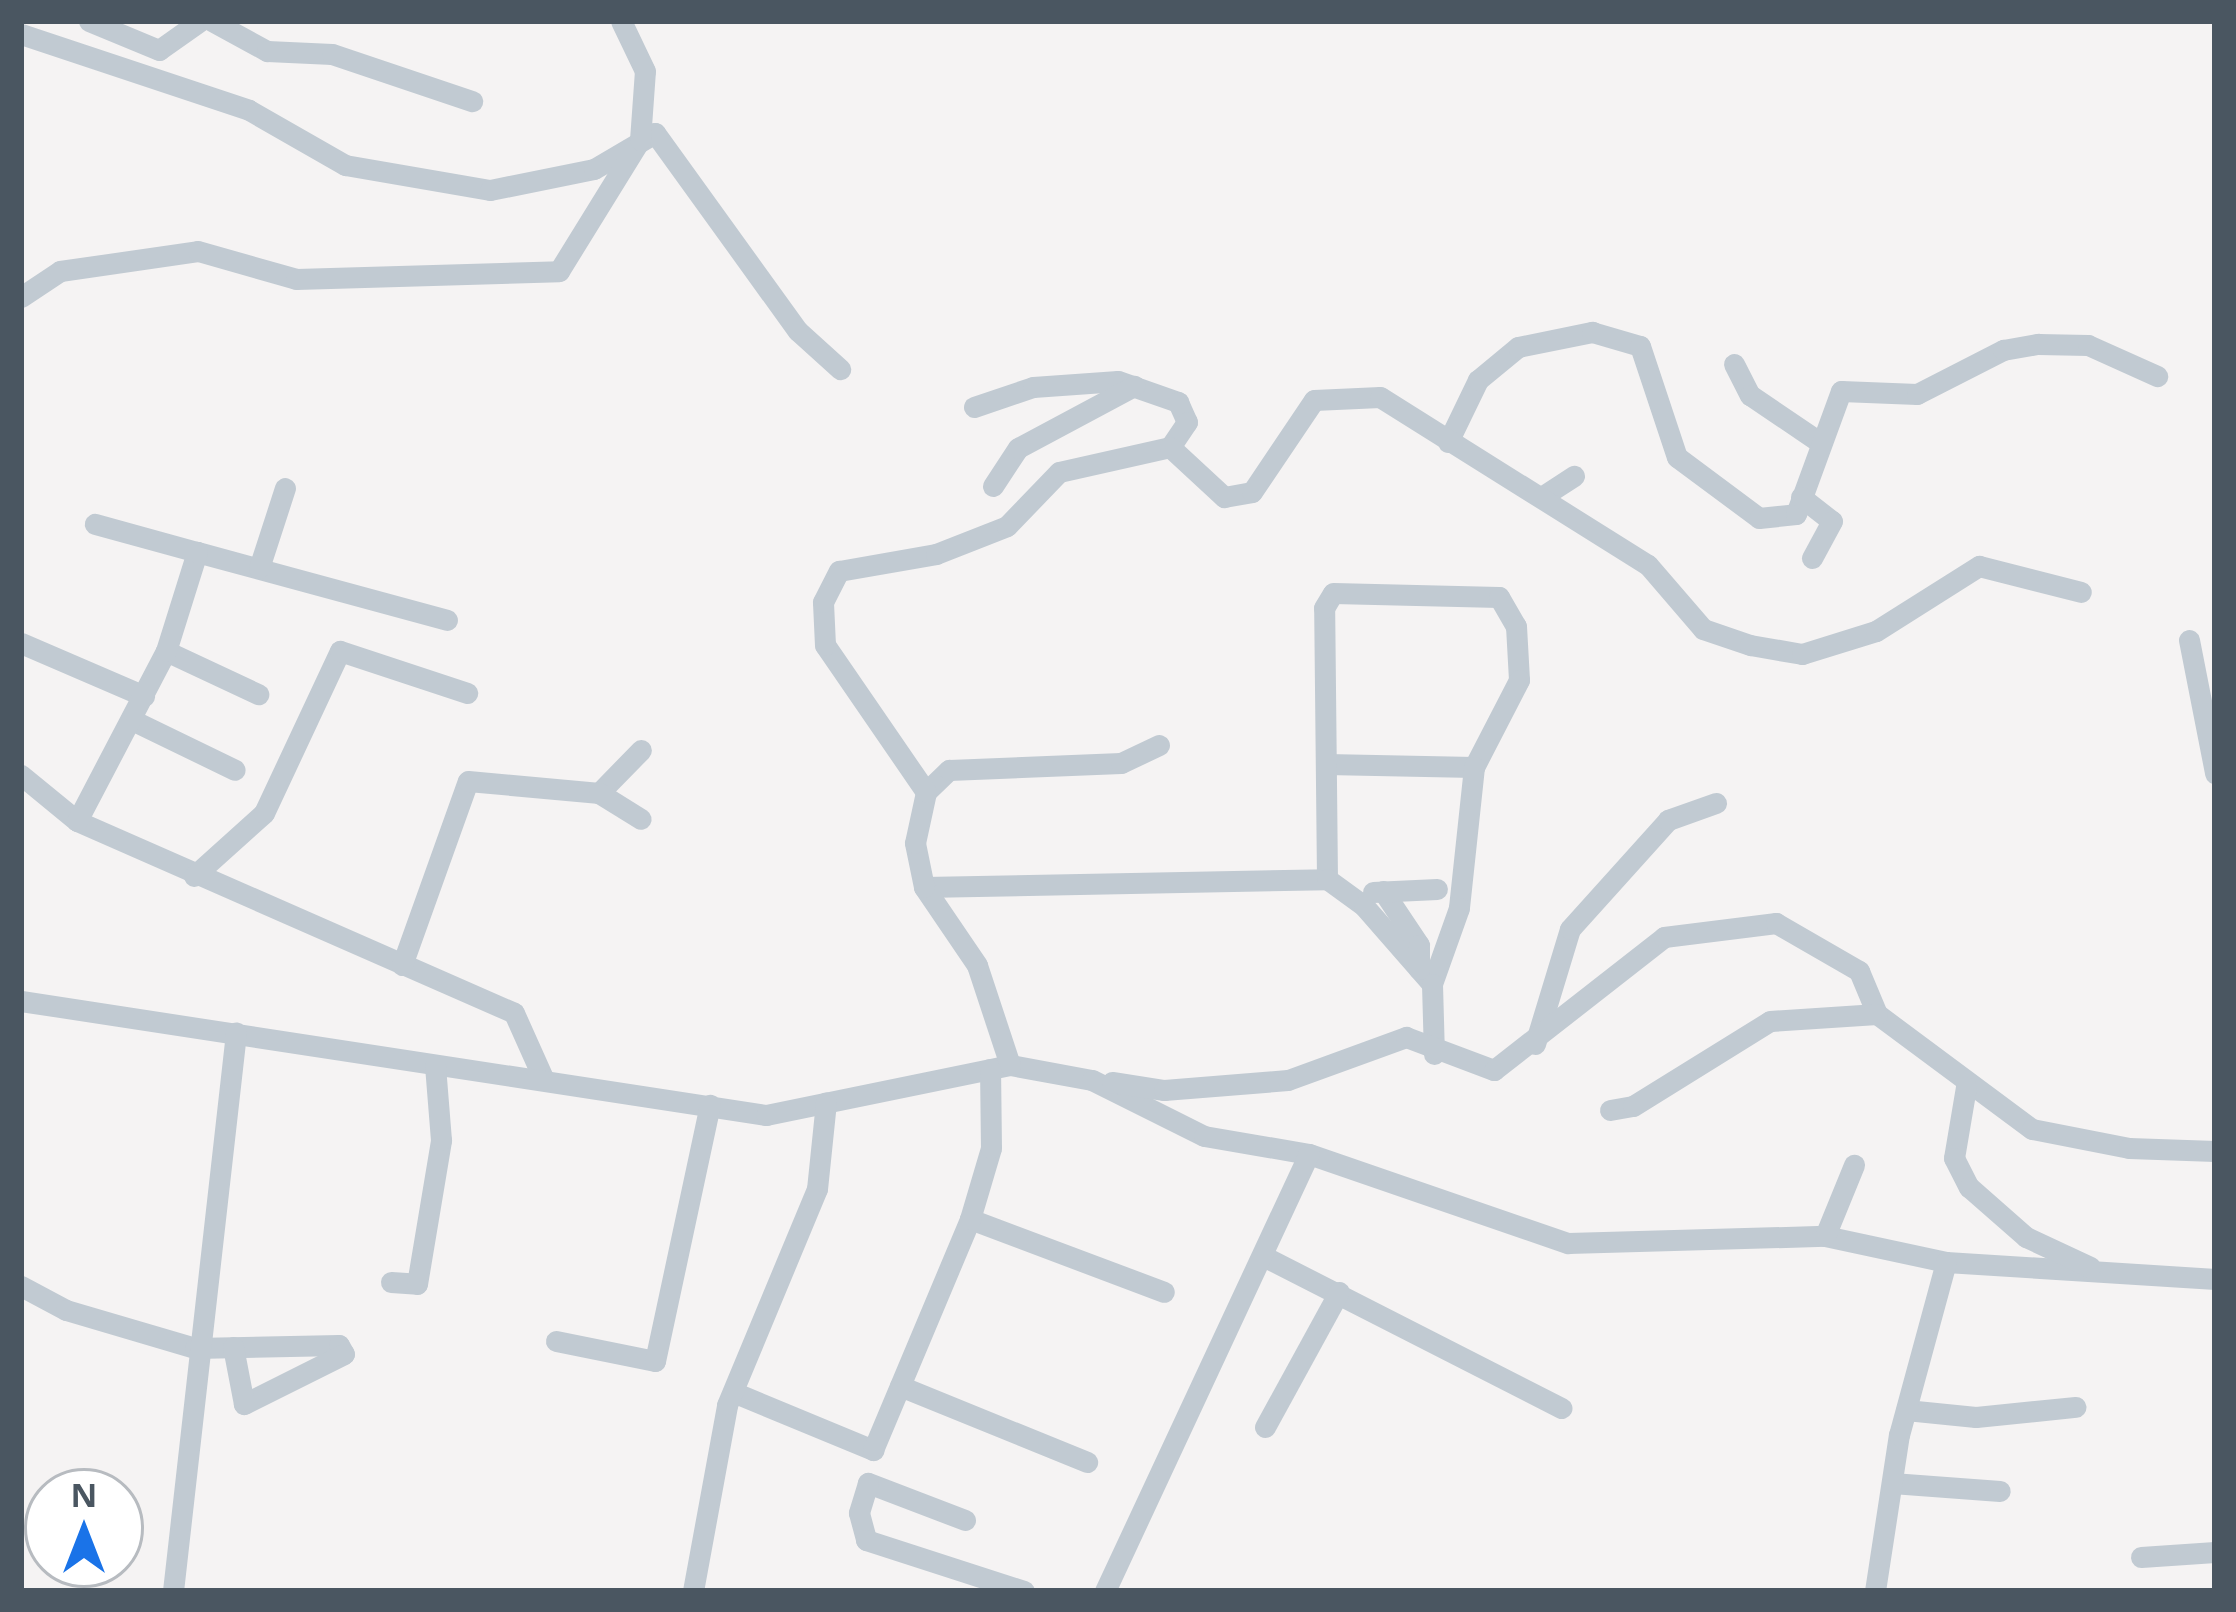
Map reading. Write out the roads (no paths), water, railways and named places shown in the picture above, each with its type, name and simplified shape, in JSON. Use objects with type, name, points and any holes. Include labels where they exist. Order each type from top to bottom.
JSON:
[{"type":"street","points":[[89,21],[159,50],[200,21]]},
{"type":"street","points":[[212,21],[267,51],[332,54],[472,100]]},
{"type":"street","points":[[21,297],[60,271],[198,251],[296,279],[560,272],[640,140],[645,71],[621,21]]},
{"type":"street","points":[[21,34],[250,110],[365,168],[490,190],[594,169],[655,133],[687,169],[798,331],[840,369]]},
{"type":"street","points":[[1448,442],[1478,380],[1518,347],[1592,332],[1640,346],[1677,458],[1712,491],[1759,518],[1796,514],[1818,441],[1841,391],[1917,394],[2003,350],[2088,346],[2157,376]]},
{"type":"street","points":[[1734,364],[1750,394],[1818,441]]},
{"type":"street","points":[[926,793],[824,645],[823,602],[839,571],[936,554],[1007,526],[1059,472],[1170,447],[1187,422],[1178,402],[1134,386],[1082,379],[974,407]]},
{"type":"street","points":[[993,486],[1018,448],[1134,386]]},
{"type":"street","points":[[1170,447],[1224,497],[1252,492],[1314,400],[1340,393],[1379,397],[1648,566],[1703,629],[1785,651],[1876,632],[1979,566],[2081,592]]},
{"type":"street","points":[[1543,496],[1574,476]]},
{"type":"street","points":[[259,568],[285,488]]},
{"type":"street","points":[[1801,497],[1832,521],[1812,558]]},
{"type":"street","points":[[95,524],[447,620]]},
{"type":"street","points":[[77,820],[166,651],[197,553]]},
{"type":"street","points":[[1334,593],[1499,597],[1516,626],[1519,680],[1474,767],[1459,908],[1425,976],[1327,879],[1324,608],[1334,593]]},
{"type":"street","points":[[2189,640],[2215,772]]},
{"type":"street","points":[[21,643],[144,696]]},
{"type":"street","points":[[166,651],[258,694]]},
{"type":"street","points":[[194,876],[264,813],[340,652],[467,693]]},
{"type":"street","points":[[132,720],[235,770]]},
{"type":"street","points":[[733,1392],[873,1450],[970,1219],[991,1148],[1000,1067],[977,965],[924,886],[915,843],[926,793],[949,770],[1121,764],[1159,745]]},
{"type":"street","points":[[599,793],[640,750]]},
{"type":"street","points":[[1326,764],[1474,767]]},
{"type":"street","points":[[21,775],[77,820],[194,876],[514,1013],[544,1080]]},
{"type":"street","points":[[402,965],[468,781],[599,793],[640,819]]},
{"type":"street","points":[[1535,1044],[1570,929],[1668,820],[1716,803]]},
{"type":"street","points":[[924,886],[1327,879]]},
{"type":"street","points":[[1434,1054],[1419,945],[1374,892],[1437,890]]},
{"type":"street","points":[[21,1001],[766,1114],[1000,1067],[1164,1090],[1288,1080],[1406,1037],[1434,1054],[1494,1070],[1535,1044],[1664,937],[1776,923],[1859,971],[1877,1014],[1966,1087],[2032,1129],[2129,1148],[2215,1151]]},
{"type":"street","points":[[1610,1110],[1633,1106],[1770,1021],[1877,1014]]},
{"type":"street","points":[[172,1591],[195,1348],[236,1033]]},
{"type":"street","points":[[391,1282],[417,1284],[441,1140],[435,1066]]},
{"type":"street","points":[[1092,1079],[1204,1136],[1309,1154],[1568,1243],[1825,1236],[1946,1262],[2215,1279]]},
{"type":"street","points":[[1966,1087],[1954,1158],[1969,1187],[2026,1237],[2102,1272]]},
{"type":"street","points":[[693,1591],[733,1392],[817,1190],[826,1102]]},
{"type":"street","points":[[556,1340],[655,1360],[710,1105]]},
{"type":"street","points":[[1105,1591],[1309,1154]]},
{"type":"street","points":[[1825,1236],[1853,1166]]},
{"type":"street","points":[[970,1219],[1164,1292]]},
{"type":"street","points":[[1263,1256],[1561,1408]]},
{"type":"street","points":[[1875,1591],[1906,1410],[1946,1262]]},
{"type":"street","points":[[21,1286],[65,1310],[195,1348],[233,1347],[339,1345],[344,1354],[244,1404],[233,1347]]},
{"type":"street","points":[[1265,1427],[1339,1292]]},
{"type":"street","points":[[900,1386],[1087,1462]]},
{"type":"street","points":[[1906,1410],[1976,1417],[2075,1407]]},
{"type":"street","points":[[965,1520],[868,1483],[859,1513],[866,1540],[1024,1591]]},
{"type":"street","points":[[1892,1483],[2000,1491]]},
{"type":"street","points":[[2141,1557],[2215,1552]]}]
